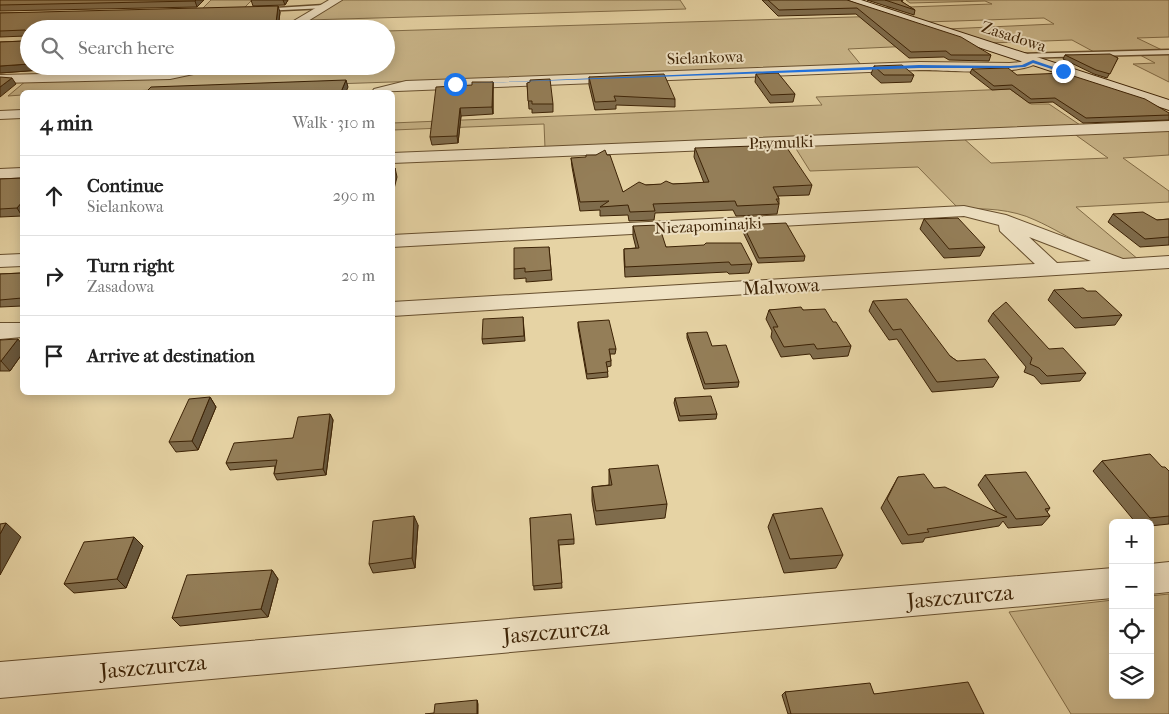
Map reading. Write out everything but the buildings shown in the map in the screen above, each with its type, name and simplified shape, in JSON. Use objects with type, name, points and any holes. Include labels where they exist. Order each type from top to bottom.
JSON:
[{"type":"street","points":[[302,20],[337,0]]},
{"type":"street","name":"Zasadowa","points":[[849,0],[1169,106]]},
{"type":"street","name":"Sielankowa","points":[[387,90],[406,85],[919,66],[1010,67],[1023,66],[1033,61]]},
{"type":"street","points":[[0,79],[170,75]]},
{"type":"street","points":[[0,115],[20,114]]},
{"type":"street","name":"Prymulki","points":[[395,158],[1169,126]]},
{"type":"street","points":[[0,174],[20,173]]},
{"type":"street","name":"Niezapominajki","points":[[395,241],[964,211],[980,213],[998,219],[1122,265]]},
{"type":"street","points":[[998,219],[1053,270]]},
{"type":"street","points":[[0,261],[20,260]]},
{"type":"street","name":"Malwowa","points":[[395,309],[1169,262]]},
{"type":"street","points":[[0,332],[20,330]]},
{"type":"street","points":[[1154,579],[1169,577]]},
{"type":"street","name":"Jaszczurcza","points":[[0,680],[1109,582]]},
{"type":"lane","points":[[256,9],[324,7]]},
{"type":"lane","points":[[1017,56],[1169,52]]},
{"type":"shaded area","points":[[211,0],[252,0],[244,8],[202,9]]},
{"type":"shaded area","points":[[342,0],[680,0],[686,9],[307,20]]},
{"type":"shaded area","points":[[906,0],[1169,0],[1169,37],[1137,38],[1162,50],[1096,53],[1072,40],[988,43],[947,29],[1054,24],[1044,18],[926,22],[881,8],[992,4],[985,1],[910,3]]},
{"type":"shaded area","points":[[886,16],[913,46],[848,49],[862,66],[157,90],[20,90],[20,95],[8,96],[27,80],[186,75],[395,75],[395,31]]},
{"type":"shaded area","points":[[1169,54],[1169,82],[1133,64],[1155,63],[1140,55]]},
{"type":"shaded area","points":[[1010,89],[1031,104],[1049,104],[1083,127],[545,148],[544,124],[395,130],[395,123],[822,105],[816,97]]},
{"type":"shaded area","points":[[1169,128],[1169,155],[1123,158],[1169,191],[1169,202],[1076,207],[1139,260],[1125,259],[1098,252],[1026,216],[988,209],[959,209],[918,167],[810,171],[793,144],[962,137],[991,163],[1108,158],[1073,133]]},
{"type":"shaded area","points":[[1169,594],[1169,714],[1071,714],[1009,612],[1109,600],[1109,699],[1154,699],[1154,596]]},
{"type":"route","points":[[455,84],[919,66],[1010,67],[1023,66],[1033,61],[1063,71]]}]
